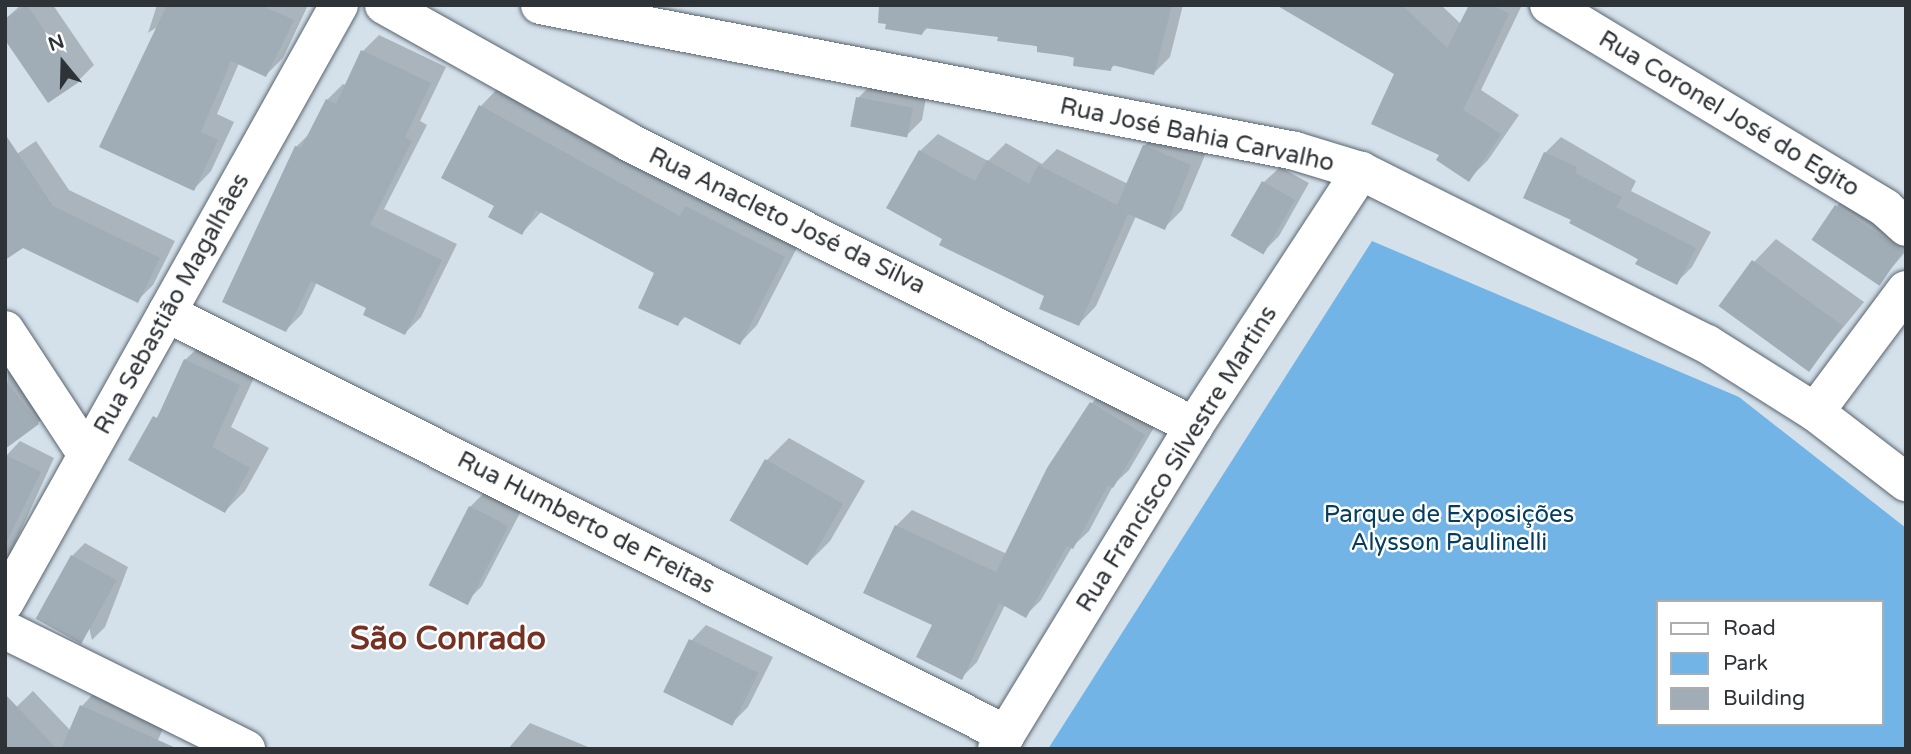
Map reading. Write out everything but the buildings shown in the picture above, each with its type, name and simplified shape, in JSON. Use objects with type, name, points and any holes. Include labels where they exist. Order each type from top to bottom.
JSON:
[{"type":"street","name":"Rua Sebastião Magalhâes","points":[[5,602],[339,5]]},
{"type":"street","name":"Rua Anacleto José da Silva","points":[[384,5],[627,141],[1194,426]]},
{"type":"street","name":"Rua José Bahia Carvalho","points":[[540,5],[1296,151],[1361,171],[1707,344],[1815,412],[1906,482]]},
{"type":"street","name":"Rua Coronel José do Egito","points":[[1549,5],[1885,208],[1906,227]]},
{"type":"street","name":"Rua Francisco Silvestre Martins","points":[[1001,741],[1194,426],[1361,171]]},
{"type":"street","points":[[1815,412],[1906,290]]},
{"type":"street","name":"Rua Humberto de Freitas","points":[[167,313],[1001,741]]},
{"type":"street","points":[[5,330],[87,456]]},
{"type":"street","points":[[5,631],[246,749]]},
{"type":"green space","name":"Parque de Exposições Alysson Paulinelli","points":[[1372,241],[1739,397],[1906,528],[1906,749],[1048,749]]},
{"type":"district","name":"São Conrado","points":[[448,639]]}]
